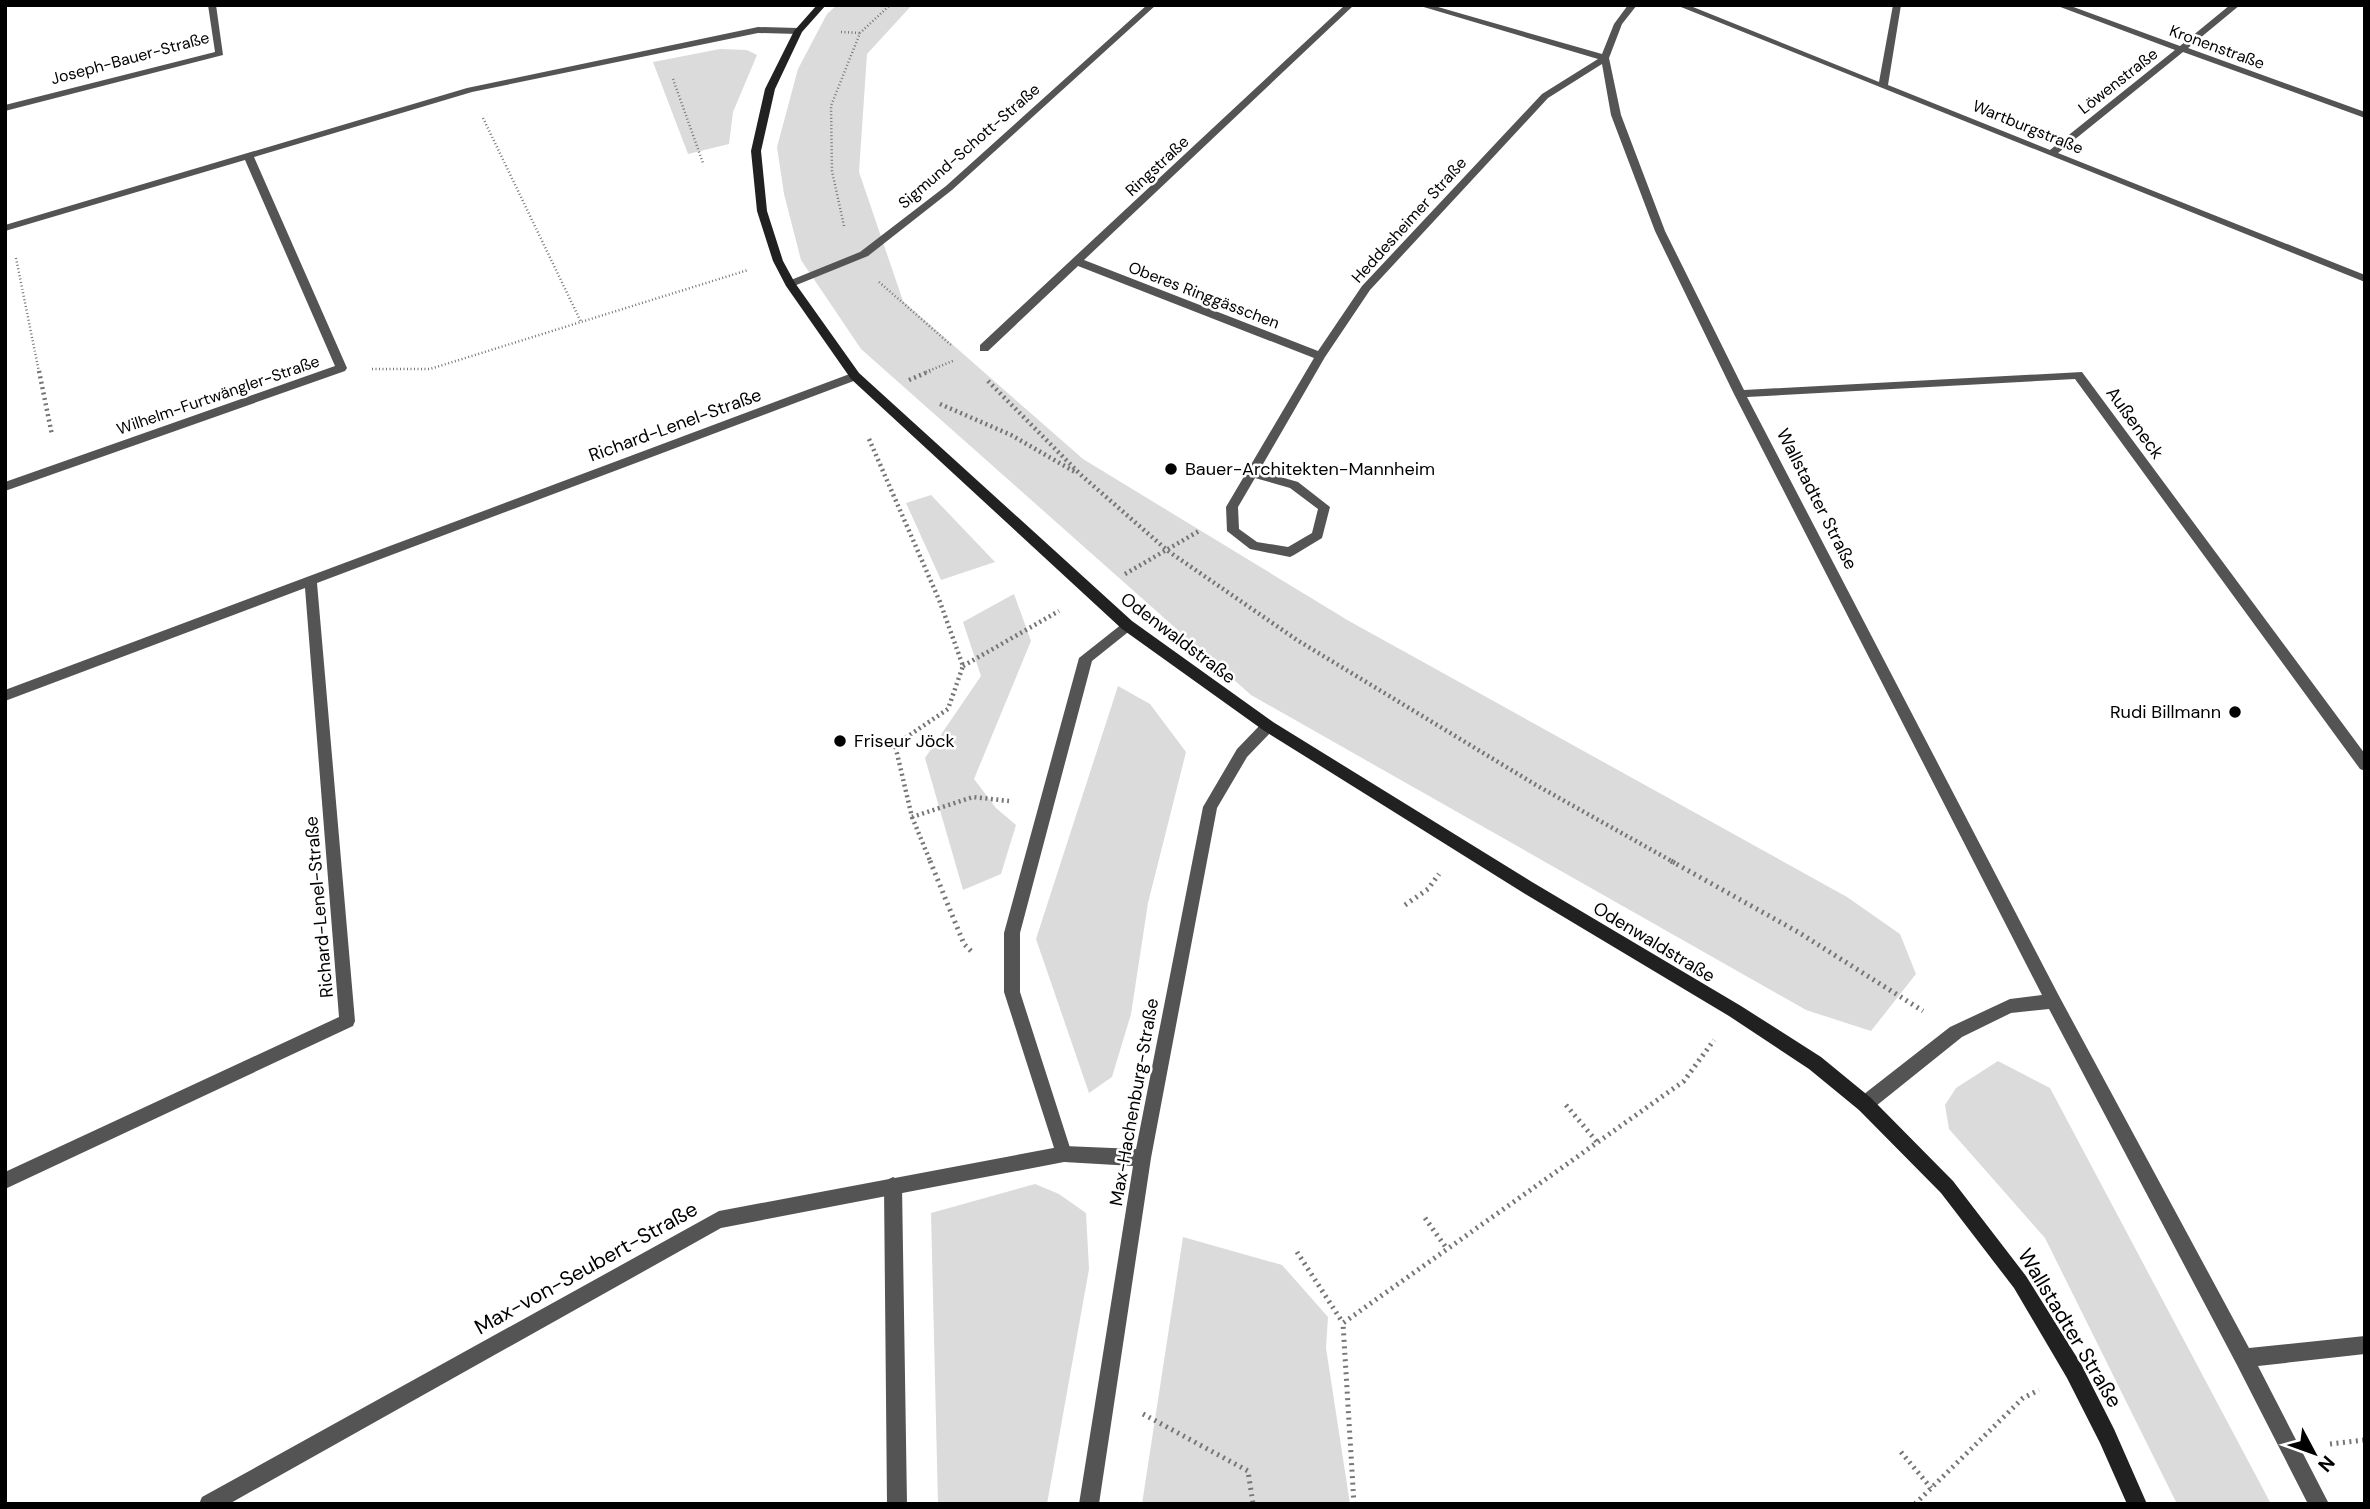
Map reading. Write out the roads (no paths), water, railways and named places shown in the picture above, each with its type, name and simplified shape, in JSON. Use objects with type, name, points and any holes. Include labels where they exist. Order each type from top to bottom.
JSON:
[{"type":"street","name":"Joseph-Bauer-Straße","points":[[5,108],[220,53],[212,5]]},
{"type":"street","name":"Odenwaldstraße","points":[[822,5],[799,31],[770,89],[756,151],[762,211],[778,261],[790,284],[855,376],[1090,594],[1127,625],[1268,726],[1735,1011],[1815,1063],[1865,1104]]},
{"type":"street","name":"Sigmund-Schott-Straße","points":[[790,284],[864,254],[949,188],[1152,5]]},
{"type":"street","name":"Ringstraße","points":[[984,348],[1350,5]]},
{"type":"street","points":[[1421,5],[1605,58],[1618,24],[1633,5]]},
{"type":"street","name":"Wartburgstraße","points":[[1680,5],[2365,279]]},
{"type":"street","points":[[1883,87],[1897,5]]},
{"type":"street","name":"Kronenstraße","points":[[2059,5],[2365,115]]},
{"type":"street","name":"Löwenstraße","points":[[2052,153],[2236,5]]},
{"type":"street","points":[[5,228],[470,90],[758,30],[799,31]]},
{"type":"street","name":"Heddesheimer Straße","points":[[1253,472],[1294,485],[1324,507],[1318,535],[1290,552],[1254,546],[1233,531],[1232,507],[1320,356],[1366,288],[1545,96],[1605,58]]},
{"type":"street","name":"Wallstadter Straße","points":[[1605,58],[1616,115],[1660,231],[1740,394],[2053,1001],[2319,1504]]},
{"type":"street","name":"Wilhelm-Furtwängler-Straße","points":[[5,486],[341,368],[248,155]]},
{"type":"street","name":"Oberes Ringgässchen","points":[[1077,262],[1320,356]]},
{"type":"street","name":"Außeneck","points":[[1740,394],[2078,375],[2360,751],[2365,765]]},
{"type":"street","name":"Richard-Lenel-Straße","points":[[5,696],[855,376]]},
{"type":"street","name":"Richard-Lenel-Straße","points":[[5,1181],[347,1021],[311,582]]},
{"type":"street","points":[[1064,1154],[1012,992],[1012,933],[1086,658],[1127,625]]},
{"type":"street","name":"Max-Hachenburg-Straße","points":[[1088,1504],[1143,1158],[1210,807],[1242,753],[1268,726]]},
{"type":"street","points":[[1865,1104],[1956,1032],[2010,1006],[2053,1001]]},
{"type":"street","name":"Wallstadter Straße","points":[[1865,1104],[1947,1187],[2020,1282],[2074,1371],[2137,1504]]},
{"type":"street","name":"Max-von-Seubert-Straße","points":[[209,1504],[719,1220],[1064,1154],[1143,1158]]},
{"type":"street","points":[[893,1186],[897,1504]]},
{"type":"street","points":[[2244,1358],[2365,1345]]},
{"type":"place","name":"Bauer-Architekten-Mannheim","points":[[1171,469]]},
{"type":"place","name":"Rudi Billmann","points":[[2235,712]]},
{"type":"place","name":"Friseur Jöck","points":[[840,741]]}]
